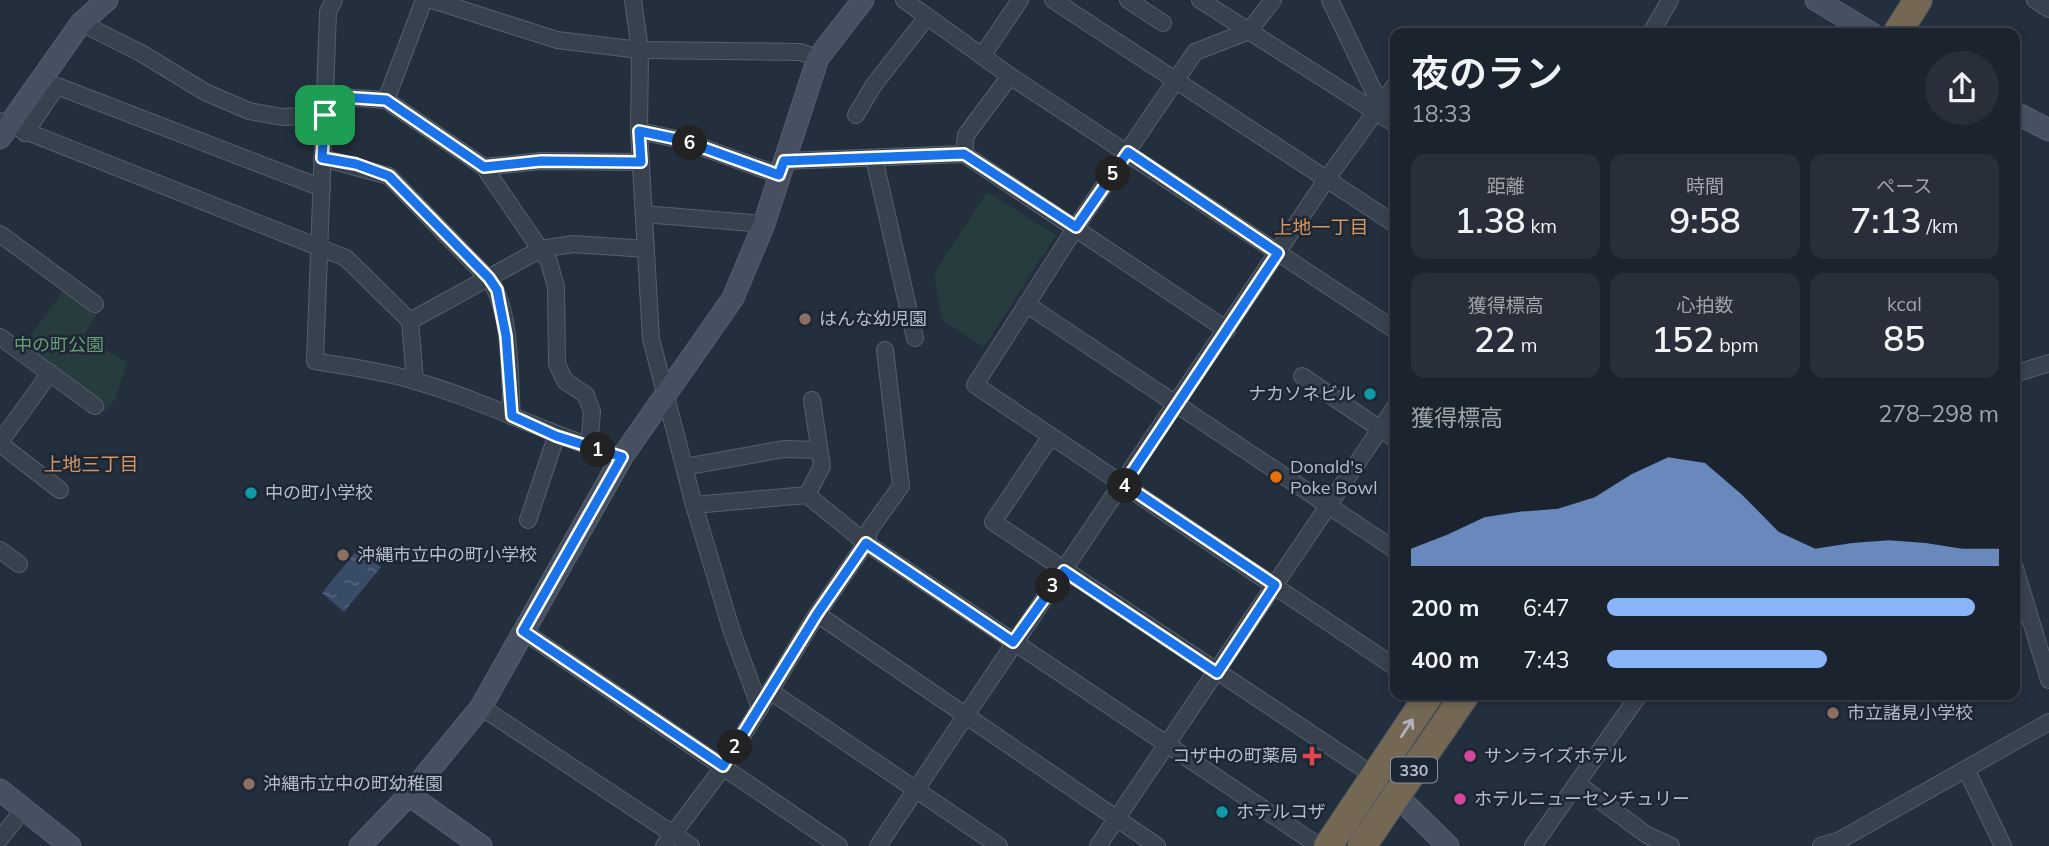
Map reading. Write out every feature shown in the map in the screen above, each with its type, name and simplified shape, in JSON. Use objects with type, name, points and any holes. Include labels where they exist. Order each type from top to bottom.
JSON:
[{"type":"highway","points":[[1900,28],[1918,0]]},
{"type":"highway","name":"330","points":[[1363,846],[1387,785],[1427,700]]},
{"type":"highway","name":"330","points":[[1328,846],[1387,785],[1461,700]]},
{"type":"street","points":[[8,129],[81,23],[107,0]]},
{"type":"street","points":[[334,0],[328,12],[315,361],[415,380],[512,416],[556,436],[622,457]]},
{"type":"street","points":[[386,100],[424,0]]},
{"type":"street","points":[[432,0],[557,40],[640,50],[800,52],[818,58]]},
{"type":"street","points":[[633,0],[640,50],[639,131],[651,339],[694,505],[732,632],[760,708]]},
{"type":"street","points":[[360,846],[409,795],[481,707],[622,457],[666,398],[733,298],[764,224],[818,58],[863,0]]},
{"type":"street","points":[[904,0],[1010,76],[1390,327]]},
{"type":"street","points":[[982,55],[1020,0]]},
{"type":"street","points":[[1053,0],[1390,221]]},
{"type":"street","points":[[1128,0],[1163,23]]},
{"type":"street","points":[[1200,0],[1390,121]]},
{"type":"street","points":[[1273,0],[1249,31],[1195,52],[1076,227],[975,385],[1390,664]]},
{"type":"street","points":[[1331,0],[1375,94],[1376,111]]},
{"type":"street","points":[[1654,28],[1670,0]]},
{"type":"street","points":[[1816,0],[1863,28]]},
{"type":"street","points":[[2035,0],[2049,9]]},
{"type":"street","points":[[856,115],[873,86],[927,17]]},
{"type":"street","points":[[81,23],[141,53],[205,92],[249,111],[282,117],[325,115]]},
{"type":"street","points":[[964,154],[966,135],[1010,76]]},
{"type":"street","points":[[8,129],[57,86],[322,188]]},
{"type":"street","points":[[878,846],[1326,180],[1390,92]]},
{"type":"street","points":[[326,96],[386,100],[484,167],[549,262],[555,287],[557,364],[565,381],[586,395],[592,412],[589,447]]},
{"type":"street","points":[[2020,115],[2049,130]]},
{"type":"street","points":[[8,129],[346,258],[410,321],[415,380]]},
{"type":"street","points":[[639,131],[682,140],[781,168],[874,158],[964,154],[1227,330]]},
{"type":"street","points":[[322,158],[356,164],[389,176],[489,278],[497,290],[506,336],[512,416]]},
{"type":"street","points":[[874,158],[915,338]]},
{"type":"street","points":[[484,167],[541,161],[641,162]]},
{"type":"street","points":[[644,214],[764,224]]},
{"type":"street","points":[[0,234],[95,304]]},
{"type":"street","points":[[410,321],[541,249],[573,244],[646,249]]},
{"type":"street","points":[[1026,304],[1390,547]]},
{"type":"street","points":[[0,337],[95,406]]},
{"type":"street","points":[[668,840],[723,766],[817,614],[866,543],[870,529],[901,486],[885,351]]},
{"type":"street","points":[[2020,372],[2049,363]]},
{"type":"street","points":[[50,373],[0,443],[60,490]]},
{"type":"street","points":[[1302,376],[1390,436]]},
{"type":"street","points":[[807,495],[822,466],[812,400]]},
{"type":"street","points":[[1098,846],[1390,414]]},
{"type":"street","points":[[528,520],[556,436]]},
{"type":"street","points":[[1051,436],[993,522],[1387,785],[1448,846]]},
{"type":"street","points":[[684,467],[784,449],[819,450]]},
{"type":"street","points":[[694,505],[807,495],[866,543],[1319,846]]},
{"type":"street","points":[[0,550],[19,564]]},
{"type":"street","points":[[2020,585],[2049,680]]},
{"type":"street","points":[[817,614],[1157,846]]},
{"type":"street","points":[[523,631],[839,846]]},
{"type":"street","points":[[770,691],[999,846]]},
{"type":"street","points":[[1533,846],[1579,785],[1636,700]]},
{"type":"street","points":[[481,707],[668,840],[691,846]]},
{"type":"street","points":[[1821,846],[1840,840],[2049,722]]},
{"type":"street","points":[[1966,769],[2003,846]]},
{"type":"street","points":[[1579,785],[1647,835],[1671,846]]},
{"type":"street","points":[[0,790],[70,846]]},
{"type":"street","points":[[409,795],[477,844]]},
{"type":"street","points":[[0,839],[24,809]]},
{"type":"green space","points":[[987,192],[1056,235],[984,347],[942,320],[934,274]]},
{"type":"green space","name":"中の町公園","points":[[68,284],[101,308],[83,335],[127,363],[115,399],[104,412],[20,351]]},
{"type":"water","points":[[357,550],[381,567],[344,612],[322,593]]},
{"type":"place","name":"はんな幼児園","points":[[805,319]]},
{"type":"place","name":"ナカソネビル","points":[[1370,394]]},
{"type":"place","name":"Donald's Poke Bowl","points":[[1276,477]]},
{"type":"place","name":"中の町小学校","points":[[251,493]]},
{"type":"place","name":"沖縄市立中の町小学校","points":[[343,555]]},
{"type":"place","name":"市立諸見小学校","points":[[1833,713]]},
{"type":"place","name":"コザ中の町薬局","points":[[1312,756]]},
{"type":"place","name":"サンライズホテル","points":[[1470,756]]},
{"type":"place","name":"沖縄市立中の町幼稚園","points":[[249,784]]},
{"type":"place","name":"ホテルニューセンチュリー","points":[[1460,799]]},
{"type":"place","name":"ホテルコザ","points":[[1222,812]]},
{"type":"district","name":"上地一丁目","points":[[1321,227]]},
{"type":"district","name":"上地三丁目","points":[[91,464]]},
{"type":"route","points":[[326,96],[367,96],[386,100],[484,167],[541,161],[641,162],[639,131],[682,140],[779,175],[784,161],[964,154],[1076,227],[1128,152],[1278,253],[1124,484],[1275,585],[1217,673],[1064,571],[1013,642],[866,543],[817,614],[723,766],[523,631],[622,457],[556,436],[512,416],[506,336],[497,290],[489,278],[389,176],[356,164],[322,158],[325,115],[326,96]]}]
